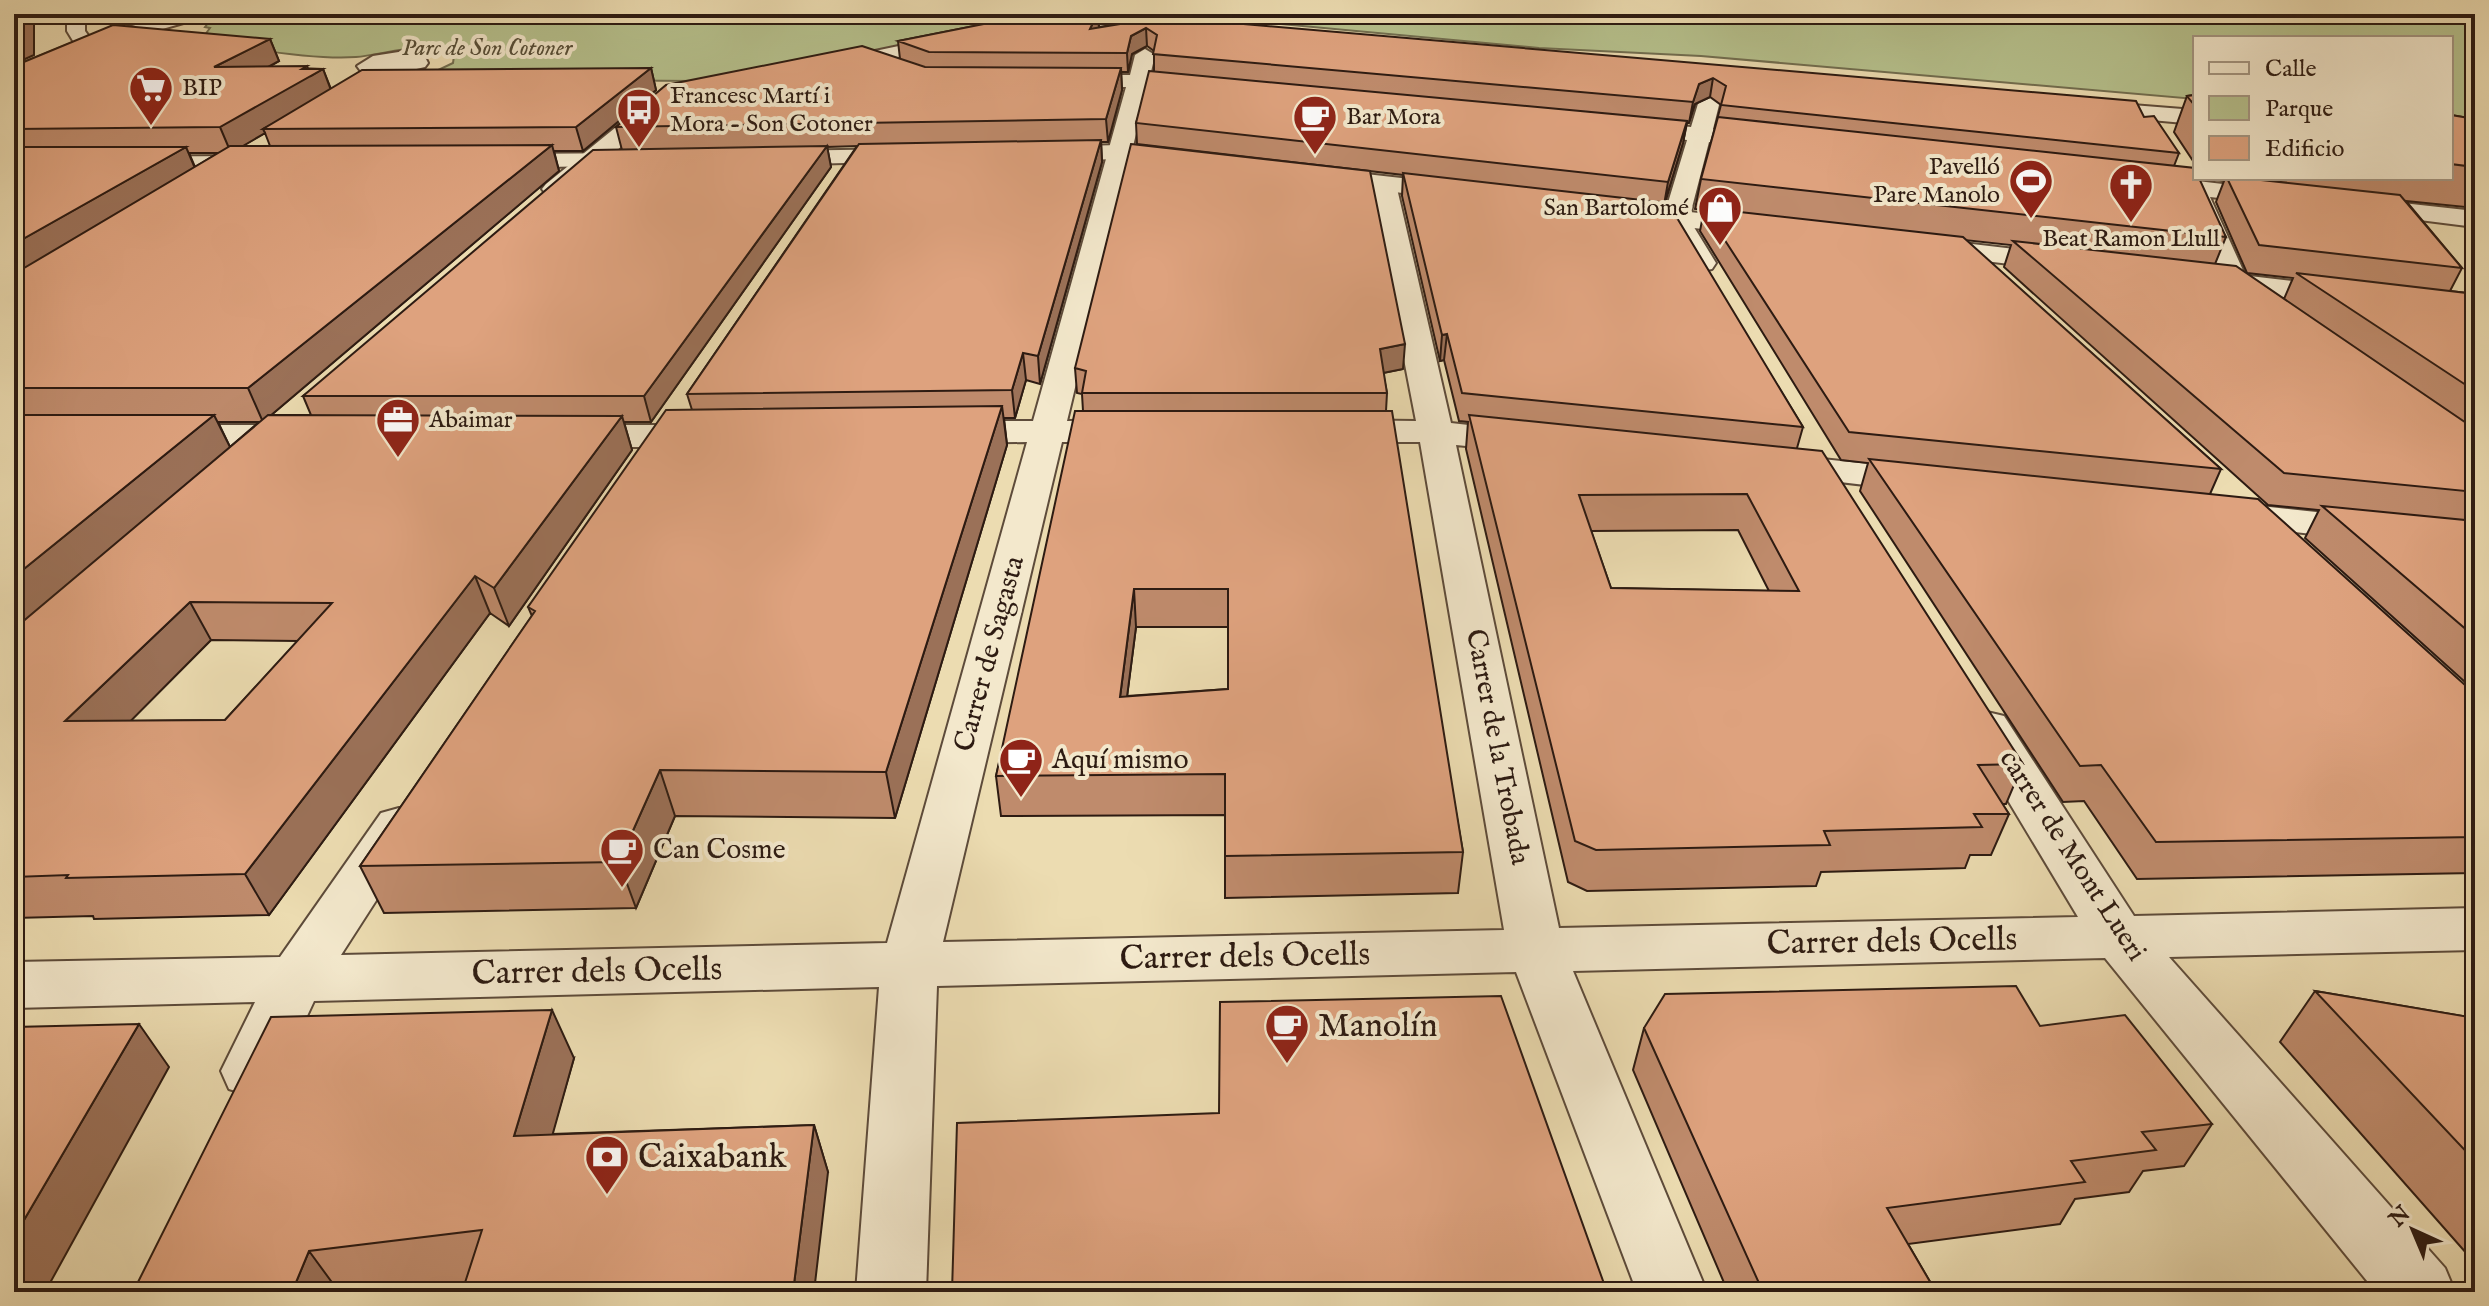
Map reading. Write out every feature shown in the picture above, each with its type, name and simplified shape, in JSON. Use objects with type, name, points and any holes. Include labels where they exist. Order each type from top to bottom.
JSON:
[{"type":"street","points":[[76,14],[76,31],[85,45]]},
{"type":"street","points":[[14,74],[85,45],[195,14]]},
{"type":"street","points":[[1020,27],[1065,18],[1199,30]]},
{"type":"street","name":"Carrer de Sagasta","points":[[891,1292],[909,965],[1152,25]]},
{"type":"street","points":[[810,70],[975,37]]},
{"type":"street","points":[[869,59],[914,75]]},
{"type":"street","points":[[356,87],[386,70]]},
{"type":"street","points":[[1716,77],[1676,219],[1723,298]]},
{"type":"street","points":[[1048,81],[1138,81],[1232,90]]},
{"type":"street","points":[[530,212],[663,99],[692,93]]},
{"type":"street","points":[[2062,106],[2193,117]]},
{"type":"street","points":[[2147,113],[2163,138]]},
{"type":"street","points":[[1607,125],[1793,144]]},
{"type":"street","points":[[197,187],[263,146]]},
{"type":"street","points":[[1025,154],[1119,152],[1212,163]]},
{"type":"street","points":[[744,158],[931,155]]},
{"type":"street","points":[[827,195],[853,157]]},
{"type":"street","points":[[476,161],[666,159]]},
{"type":"street","points":[[14,164],[284,163]]},
{"type":"street","points":[[2179,163],[2194,187],[2235,284],[2298,328]]},
{"type":"street","points":[[1289,173],[1491,197]]},
{"type":"street","points":[[2117,179],[2303,200]]},
{"type":"street","name":"Carrer de la Trobada","points":[[1383,184],[1436,432],[1536,950],[1672,1292]]},
{"type":"street","points":[[2335,203],[2475,219]]},
{"type":"street","points":[[1599,210],[1783,231]]},
{"type":"street","points":[[1889,243],[2092,266]]},
{"type":"street","points":[[1965,251],[2012,294]]},
{"type":"street","points":[[2187,278],[2370,299]]},
{"type":"street","points":[[635,476],[688,398]]},
{"type":"street","points":[[240,467],[310,406]]},
{"type":"street","points":[[1794,417],[1858,523]]},
{"type":"street","points":[[909,433],[1172,431]]},
{"type":"street","points":[[1296,431],[1436,432],[1560,444]]},
{"type":"street","points":[[137,435],[337,436]]},
{"type":"street","points":[[538,436],[739,435]]},
{"type":"street","points":[[1747,462],[1963,485]]},
{"type":"street","points":[[2221,485],[2302,560]]},
{"type":"street","points":[[2194,510],[2475,541]]},
{"type":"street","name":"carrer de Mont Lueri","points":[[1968,697],[2119,937],[2420,1292]]},
{"type":"street","points":[[233,1107],[296,978],[421,793]]},
{"type":"street","name":"Carrer dels Ocells","points":[[14,985],[2475,929]]},
{"type":"green space","name":"Parc de Son Cotoner","points":[[308,14],[1054,14],[872,52],[697,81],[554,80],[436,71],[453,63],[454,56],[431,48],[419,48],[356,57],[320,57],[201,40],[210,28],[205,27],[209,22]]},
{"type":"green space","points":[[1173,14],[2475,14],[2475,141],[2453,137],[2453,36],[2193,36],[2193,99],[1701,56],[1539,48]]},
{"type":"building","points":[[14,14],[21,14],[20,26],[14,29]]},
{"type":"building","points":[[1035,14],[1097,14],[1090,29],[1163,17],[2136,101],[2144,117],[2154,116],[2179,153],[1721,105],[1726,86],[1713,78],[1699,84],[1693,102],[1153,54],[1157,35],[1146,28],[1131,36],[1127,53],[929,52],[898,41]]},
{"type":"building","points":[[113,25],[270,39],[214,67],[307,66],[302,69],[323,69],[220,127],[14,129],[14,66]]},
{"type":"building","points":[[862,46],[925,67],[1121,68],[1106,119],[616,127],[666,85]]},
{"type":"building","points":[[651,68],[576,127],[263,129],[362,70]]},
{"type":"building","points":[[1149,71],[1687,121],[1668,182],[1136,123]]},
{"type":"building","points":[[2453,115],[2475,119],[2475,167],[2453,164]]},
{"type":"building","points":[[1718,117],[2193,168],[2193,180],[2200,180],[2226,237],[1701,179]]},
{"type":"building","points":[[1101,140],[1038,356],[1023,353],[1012,390],[687,394],[859,144]]},
{"type":"building","points":[[1131,144],[1370,171],[1405,344],[1380,349],[1387,393],[1082,393],[1086,371],[1075,368]]},
{"type":"building","points":[[552,145],[248,388],[14,388],[14,274],[230,146]]},
{"type":"building","points":[[827,146],[644,396],[303,396],[593,150]]},
{"type":"building","points":[[14,147],[186,147],[14,244]]},
{"type":"building","points":[[1403,173],[1668,203],[1803,427],[1462,393],[1447,334],[1442,335]]},
{"type":"building","points":[[2228,180],[2261,180],[2400,195],[2462,268],[2259,245]]},
{"type":"building","points":[[1704,208],[1963,237],[2221,469],[1849,432]]},
{"type":"building","points":[[2013,241],[2236,266],[2475,429],[2475,492],[2284,473]]},
{"type":"building","points":[[2296,273],[2475,294],[2475,391]]},
{"type":"building","points":[[1002,406],[886,772],[660,770],[619,862],[360,866],[535,611],[528,607],[666,410]]},
{"type":"building","points":[[1075,411],[1392,411],[1463,852],[1225,856],[1225,774],[996,776]],"holes":[[[1134,589],[1228,589],[1228,689],[1120,697]]]},
{"type":"building","points":[[14,415],[214,415],[14,577]]},
{"type":"building","points":[[268,415],[622,416],[494,588],[475,576],[245,874],[14,877],[14,629]],"holes":[[[190,602],[332,603],[225,720],[65,721]]]},
{"type":"building","points":[[1469,415],[1822,451],[2023,764],[1978,765],[2009,814],[1974,814],[1982,827],[1824,831],[1830,845],[1596,850],[1575,841]],"holes":[[[1747,494],[1799,591],[1611,588],[1579,495]]]},
{"type":"building","points":[[1869,459],[2258,499],[2475,694],[2475,837],[2156,842],[2101,765],[2080,766]]},
{"type":"building","points":[[2322,506],[2475,521],[2475,637]]},
{"type":"building","points":[[2016,986],[2040,1026],[2125,1015],[2212,1124],[2142,1132],[2156,1150],[2071,1161],[2085,1182],[1887,1208],[1936,1292],[1763,1292],[1644,1028],[1665,994]]},
{"type":"building","points":[[2315,991],[2475,1018],[2475,1161]]},
{"type":"building","points":[[1501,996],[1607,1292],[952,1292],[957,1123],[1219,1113],[1220,1002]]},
{"type":"building","points":[[552,1010],[514,1136],[814,1125],[793,1292],[462,1292],[482,1230],[309,1251],[292,1292],[133,1292],[271,1017]]},
{"type":"building","points":[[139,1024],[14,1237],[14,1027]]},
{"type":"place","name":"BIP","points":[[151,127]]},
{"type":"place","name":"Francesc Martí i Mora - Son Cotoner","points":[[639,149]]},
{"type":"place","name":"Bar Mora","points":[[1315,156]]},
{"type":"place","name":"Pavelló Pare Manolo","points":[[2031,220]]},
{"type":"place","name":"Beat Ramon Llull","points":[[2131,224]]},
{"type":"place","name":"San Bartolomé","points":[[1720,247]]},
{"type":"place","name":"Abaimar","points":[[398,459]]},
{"type":"place","name":"Aquí mismo","points":[[1021,799]]},
{"type":"place","name":"Can Cosme","points":[[622,889]]},
{"type":"place","name":"Manolín","points":[[1287,1065]]},
{"type":"place","name":"Caixabank","points":[[607,1196]]}]
